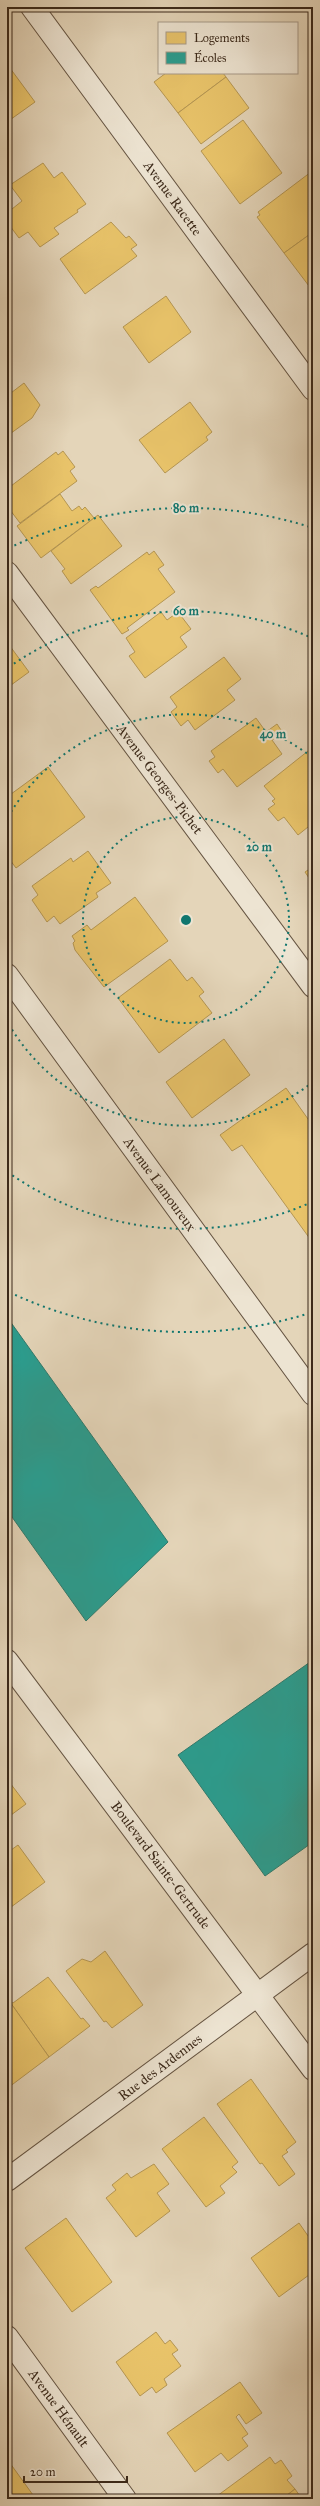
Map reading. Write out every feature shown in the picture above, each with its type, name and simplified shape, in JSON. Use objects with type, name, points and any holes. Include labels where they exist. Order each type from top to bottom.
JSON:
[{"type":"street","name":"Avenue Racette","points":[[32,7],[313,389]]},
{"type":"street","name":"Avenue Georges-Pichet","points":[[7,572],[313,986]]},
{"type":"street","name":"Avenue Lamoureux","points":[[7,975],[313,1394]]},
{"type":"street","name":"Boulevard Sainte-Gertrude","points":[[7,1661],[313,2069]]},
{"type":"street","name":"Rue des Ardennes","points":[[7,2180],[313,1954]]},
{"type":"street","name":"Avenue Hénault","points":[[7,2337],[125,2499]]},
{"type":"building: Logements","points":[[7,64],[35,102],[7,122]]},
{"type":"building: Logements","points":[[165,74],[224,74],[226,77],[178,113],[154,82]]},
{"type":"building: Logements","points":[[226,77],[249,108],[201,144],[178,113]]},
{"type":"building: Logements","points":[[243,120],[282,173],[240,204],[201,151]]},
{"type":"building: Logements","points":[[43,163],[54,178],[62,172],[86,204],[77,210],[78,212],[54,228],[59,234],[40,247],[28,232],[19,238],[7,222],[7,213],[22,201],[10,185]]},
{"type":"building: Logements","points":[[311,172],[313,175],[313,232],[284,253],[257,217],[260,215],[258,212]]},
{"type":"building: Logements","points":[[111,222],[126,238],[129,236],[137,245],[131,249],[137,256],[85,294],[60,259]]},
{"type":"building: Logements","points":[[313,232],[313,289],[312,290],[284,253]]},
{"type":"building: Logements","points":[[166,296],[191,332],[149,363],[123,327]]},
{"type":"building: Logements","points":[[24,383],[40,405],[32,418],[7,436],[7,396]]},
{"type":"building: Logements","points":[[190,402],[212,432],[206,437],[208,440],[165,473],[139,440]]},
{"type":"building: Logements","points":[[63,451],[75,467],[70,471],[77,481],[20,523],[7,506],[7,486],[9,484],[11,486],[56,452],[58,455]]},
{"type":"building: Logements","points":[[60,494],[72,511],[79,506],[82,510],[85,507],[94,518],[41,558],[17,526]]},
{"type":"building: Logements","points":[[98,515],[122,546],[71,584],[62,571],[65,569],[51,551]]},
{"type":"building: Logements","points":[[154,551],[164,565],[158,569],[175,592],[127,628],[129,630],[122,634],[90,590],[96,586],[98,588],[147,552],[149,555]]},
{"type":"building: Logements","points":[[161,612],[167,620],[178,612],[191,629],[180,637],[187,647],[145,678],[129,656],[135,652],[126,638]]},
{"type":"building: Logements","points":[[7,642],[29,672],[7,688]]},
{"type":"building: Logements","points":[[224,657],[241,679],[227,690],[235,700],[195,730],[188,720],[181,726],[171,712],[177,707],[170,697]]},
{"type":"building: Logements","points":[[256,718],[266,732],[277,724],[283,733],[272,740],[282,754],[237,787],[223,769],[218,773],[209,761],[215,757],[211,751]]},
{"type":"building: Logements","points":[[313,747],[313,823],[298,835],[284,817],[278,821],[268,809],[275,804],[272,801],[275,799],[264,786]]},
{"type":"building: Logements","points":[[48,767],[85,817],[16,868],[7,856],[7,797]]},
{"type":"building: Logements","points":[[88,851],[111,883],[96,893],[98,897],[60,924],[54,916],[47,922],[32,900],[38,895],[32,886],[71,858],[73,862]]},
{"type":"building: Logements","points":[[311,868],[313,869],[313,884],[305,872]]},
{"type":"building: Logements","points":[[135,897],[168,941],[104,987],[75,950],[73,943],[75,941],[72,936],[87,925],[91,930]]},
{"type":"building: Logements","points":[[170,959],[187,981],[192,977],[204,992],[199,996],[212,1013],[159,1053],[118,998]]},
{"type":"building: Logements","points":[[224,1039],[250,1075],[192,1118],[166,1082]]},
{"type":"building: Logements","points":[[286,1088],[313,1126],[313,1243],[242,1145],[232,1151],[220,1135]]},
{"type":"building: Logements","points":[[7,1779],[26,1804],[7,1818]]},
{"type":"building: Logements","points":[[18,1845],[45,1882],[7,1910],[7,1853]]},
{"type":"building: Logements","points":[[105,1951],[143,2005],[112,2028],[106,2021],[104,2022],[66,1971],[82,1959],[91,1962]]},
{"type":"building: Logements","points":[[48,1977],[81,2019],[83,2018],[90,2026],[49,2057],[10,2002],[13,2003]]},
{"type":"building: Logements","points":[[10,2002],[49,2057],[9,2087],[7,2084],[7,2008]]},
{"type":"building: Logements","points":[[251,2079],[296,2142],[286,2150],[288,2152],[282,2156],[295,2174],[279,2186],[262,2163],[260,2164],[217,2104]]},
{"type":"building: Logements","points":[[204,2117],[238,2162],[232,2167],[237,2172],[220,2186],[225,2193],[206,2207],[162,2149]]},
{"type":"building: Logements","points":[[154,2164],[169,2184],[157,2193],[170,2211],[136,2237],[106,2198],[116,2190],[112,2185],[127,2173],[131,2178]]},
{"type":"building: Logements","points":[[66,2218],[112,2282],[72,2312],[25,2248]]},
{"type":"building: Logements","points":[[299,2223],[313,2243],[313,2272],[279,2297],[251,2258]]},
{"type":"building: Logements","points":[[156,2332],[165,2344],[170,2340],[178,2350],[172,2354],[181,2366],[164,2379],[167,2385],[156,2393],[152,2387],[140,2396],[116,2362]]},
{"type":"building: Logements","points":[[240,2382],[262,2413],[246,2424],[239,2414],[236,2417],[248,2434],[242,2438],[248,2446],[228,2461],[221,2453],[195,2472],[167,2433]]},
{"type":"building: Logements","points":[[270,2457],[275,2464],[281,2460],[292,2476],[287,2480],[295,2489],[282,2499],[216,2499],[217,2496]]},
{"type":"building: Logements","points":[[7,2459],[33,2495],[28,2499],[7,2499]]},
{"type":"building: Logements","points":[[295,2489],[302,2499],[282,2499]]},
{"type":"building: Logements","points":[[33,2495],[36,2499],[28,2499]]},
{"type":"building: Écoles","points":[[7,1317],[168,1542],[86,1621],[7,1510]]},
{"type":"building: Écoles","points":[[313,1660],[313,1842],[265,1876],[178,1755]]}]
